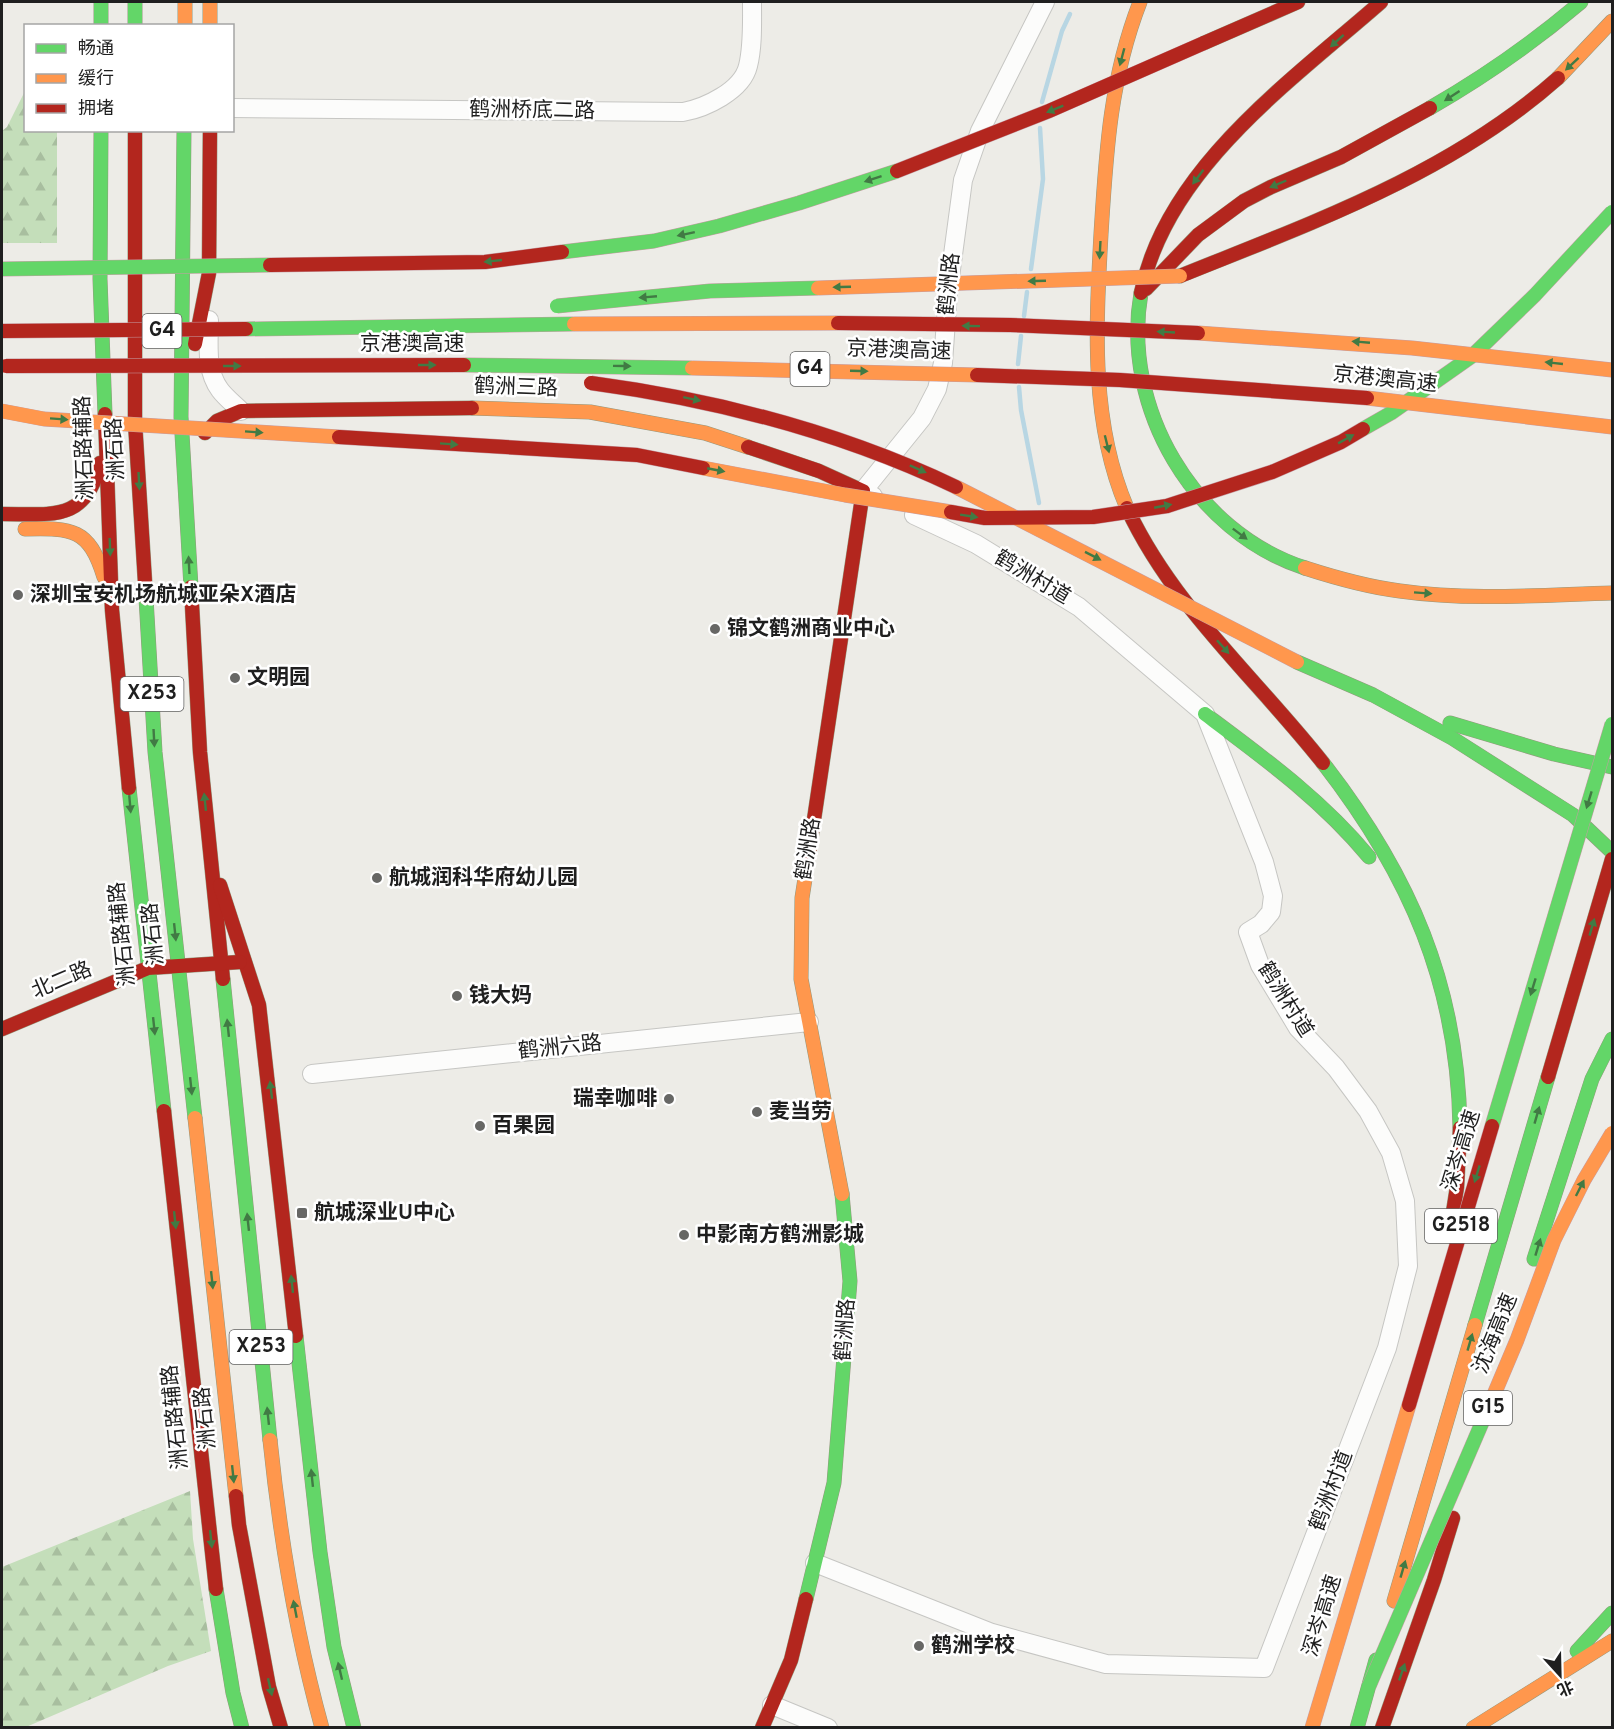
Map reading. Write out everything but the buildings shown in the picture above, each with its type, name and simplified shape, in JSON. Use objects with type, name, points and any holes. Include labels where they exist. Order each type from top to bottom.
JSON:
[{"type":"main road","points":[[101,2],[101,24]]},
{"type":"main road","points":[[135,2],[135,24]]},
{"type":"main road","points":[[185,2],[185,24]]},
{"type":"main road","points":[[210,2],[210,24]]},
{"type":"main road","points":[[1140,2],[1118,72],[1110,116],[1103,184],[1096,362],[1098,399],[1113,469],[1125,504],[1139,533],[1176,593],[1329,770],[1372,832],[1400,879],[1434,960],[1453,1034],[1458,1076],[1461,1143],[1455,1206],[1427,1324],[1308,1714],[1301,1728]]},
{"type":"main road","points":[[2,269],[485,262],[654,241],[788,207],[894,172],[1049,111],[1298,2]]},
{"type":"main road","points":[[1381,2],[1213,157],[1176,206],[1155,244],[1141,295],[1137,324],[1139,360],[1145,395],[1174,462],[1197,493],[1225,522],[1259,548],[1303,568],[1407,592],[1458,595],[1612,593]]},
{"type":"main road","points":[[1141,295],[1184,249],[1229,211],[1260,192],[1342,157],[1422,114],[1501,64],[1553,27],[1581,2]]},
{"type":"main road","points":[[546,307],[710,291],[1180,276],[1343,210],[1445,159],[1496,127],[1542,92],[1582,55],[1612,21]]},
{"type":"main road","name":"洲石路辅路","points":[[101,132],[100,279],[112,610],[148,968],[217,1600],[233,1693],[242,1728]]},
{"type":"main road","name":"洲石路","points":[[135,132],[135,422],[155,752],[239,1525],[269,1687],[281,1728]]},
{"type":"main road","name":"X253","points":[[184,132],[181,417],[200,752],[278,1519],[308,1677],[322,1728]]},
{"type":"main road","points":[[181,417],[209,273],[210,132]]},
{"type":"main road","points":[[2,411],[44,418],[637,455],[845,495],[985,518],[1093,517],[1167,506],[1272,472],[1341,442],[1391,412],[1472,356],[1535,295],[1612,212]]},
{"type":"main road","points":[[323,329],[499,312]]},
{"type":"main road","name":"京港澳高速","points":[[2,332],[702,322],[1113,329],[1357,342],[1612,370]]},
{"type":"main road","name":"京港澳高速","points":[[4,366],[541,365],[900,372],[1120,380],[1356,397],[1612,427]]},
{"type":"main road","points":[[4,366],[199,382],[229,382]]},
{"type":"main road","points":[[578,382],[652,390],[791,423],[858,445],[960,487],[1297,662],[1373,696],[1452,738],[1573,815],[1612,852]]},
{"type":"main road","name":"鹤洲三路","points":[[184,471],[197,441],[217,421],[241,411],[454,406],[590,412],[705,433],[819,471],[863,491]]},
{"type":"main road","points":[[2,514],[66,512],[89,498],[98,476],[105,425]]},
{"type":"main road","name":"鹤洲路","points":[[762,1728],[791,1660],[834,1483],[850,1281],[844,1204],[801,980],[802,898],[863,491]]},
{"type":"main road","points":[[11,529],[72,531],[86,539],[94,549],[101,566],[112,610]]},
{"type":"main road","points":[[1373,696],[1496,738],[1612,767]]},
{"type":"main road","points":[[1205,714],[1303,788],[1335,817],[1385,879],[1434,960]]},
{"type":"main road","name":"深岑高速","points":[[1312,1728],[1612,724]]},
{"type":"main road","name":"G2518","points":[[1369,1686],[1612,859]]},
{"type":"main road","points":[[211,860],[259,1005],[320,1552],[334,1647],[354,1728]]},
{"type":"main road","name":"北二路","points":[[2,1029],[148,968],[246,961]]},
{"type":"main road","points":[[1382,1728],[1434,1580],[1572,1140],[1593,1079],[1612,1039]]},
{"type":"main road","name":"沈海高速","points":[[1369,1686],[1517,1340],[1554,1240],[1584,1180],[1612,1133]]},
{"type":"main road","points":[[1498,1712],[1557,1669],[1612,1613]]},
{"type":"main road","points":[[1473,1728],[1612,1641]]},
{"type":"main road","name":"G15","points":[[1357,1728],[1369,1686]]},
{"type":"street","name":"鹤洲桥底二路","points":[[234,108],[683,112],[698,109],[721,98],[739,82],[748,69],[752,2]]},
{"type":"street","name":"鹤洲路","points":[[863,491],[922,418],[937,389],[943,363],[948,292],[963,180],[980,131],[1045,2]]},
{"type":"street","points":[[209,273],[211,374],[220,390],[241,411]]},
{"type":"street","name":"鹤洲村道","points":[[815,1563],[992,1633],[1106,1664],[1264,1668],[1387,1348],[1408,1266],[1405,1201],[1391,1153],[1368,1111],[1336,1068],[1298,1028],[1260,965],[1248,932],[1261,924],[1270,912],[1273,896],[1264,862],[1205,714],[1079,607],[976,544],[863,491]]},
{"type":"street","name":"鹤洲六路","points":[[312,1074],[809,1023]]},
{"type":"street","points":[[772,1705],[828,1728]]},
{"type":"green space","points":[[24,93],[24,132],[57,132],[57,243],[2,243],[2,131],[7,127]]},
{"type":"green space","points":[[190,1491],[193,1539],[211,1651],[168,1666],[26,1727],[2,1727],[2,1567]]},
{"type":"waterway","points":[[1042,102],[1062,31],[1070,14]]},
{"type":"waterway","points":[[1031,269],[1043,179],[1040,128]]},
{"type":"waterway","points":[[1024,316],[1027,292]]},
{"type":"waterway","points":[[1018,364],[1021,336]]},
{"type":"waterway","points":[[1019,387],[1021,410],[1039,503]]},
{"type":"traffic: fast","points":[[101,2],[101,24]]},
{"type":"traffic: fast","points":[[135,2],[135,24]]},
{"type":"traffic: fast","points":[[1430,108],[1508,58],[1581,2]]},
{"type":"traffic: fast","points":[[101,132],[100,279],[105,414]]},
{"type":"traffic: fast","points":[[184,132],[181,417],[191,587]]},
{"type":"traffic: fast","points":[[562,252],[654,241],[719,226],[897,171]]},
{"type":"traffic: fast","points":[[1363,429],[1391,413],[1472,356],[1535,295],[1612,212]]},
{"type":"traffic: fast","points":[[2,269],[270,265]]},
{"type":"traffic: fast","points":[[557,306],[710,291],[818,288]]},
{"type":"traffic: fast","points":[[1141,293],[1138,336],[1143,379],[1155,421],[1174,460],[1199,495],[1230,526],[1265,551],[1305,568]]},
{"type":"traffic: fast","points":[[246,329],[574,324]]},
{"type":"traffic: fast","points":[[464,365],[692,368]]},
{"type":"traffic: fast","points":[[146,598],[155,752],[195,1118]]},
{"type":"traffic: fast","points":[[1297,662],[1373,695],[1452,738],[1573,815],[1612,852]]},
{"type":"traffic: fast","points":[[1205,714],[1312,798],[1369,857]]},
{"type":"traffic: fast","points":[[1450,723],[1554,754],[1612,767]]},
{"type":"traffic: fast","points":[[1492,1126],[1612,724]]},
{"type":"traffic: fast","points":[[1323,763],[1381,847],[1404,890],[1423,934],[1439,979],[1450,1026],[1457,1076],[1460,1128]]},
{"type":"traffic: fast","points":[[129,788],[164,1111]]},
{"type":"traffic: fast","points":[[223,979],[270,1440]]},
{"type":"traffic: fast","points":[[1534,1259],[1592,1079],[1612,1039]]},
{"type":"traffic: fast","points":[[1475,1325],[1548,1077]]},
{"type":"traffic: fast","points":[[806,1599],[834,1483],[850,1281],[842,1194]]},
{"type":"traffic: fast","points":[[296,1336],[320,1552],[334,1647],[354,1728]]},
{"type":"traffic: fast","points":[[1369,1686],[1490,1404]]},
{"type":"traffic: fast","points":[[216,1589],[233,1693],[242,1728]]},
{"type":"traffic: fast","points":[[1577,1651],[1612,1613]]},
{"type":"traffic: fast","points":[[1357,1728],[1376,1660]]},
{"type":"traffic: slow","points":[[185,2],[185,24]]},
{"type":"traffic: slow","points":[[210,2],[210,24]]},
{"type":"traffic: slow","points":[[1127,508],[1115,475],[1107,442],[1101,408],[1097,338],[1101,234],[1111,116],[1122,59],[1140,2]]},
{"type":"traffic: slow","points":[[1558,78],[1612,21]]},
{"type":"traffic: slow","points":[[818,288],[1180,276]]},
{"type":"traffic: slow","points":[[574,324],[838,323]]},
{"type":"traffic: slow","points":[[1198,333],[1412,348],[1612,370]]},
{"type":"traffic: slow","points":[[692,368],[977,375]]},
{"type":"traffic: slow","points":[[1367,398],[1612,427]]},
{"type":"traffic: slow","points":[[472,408],[590,412],[705,433],[748,447]]},
{"type":"traffic: slow","points":[[2,411],[44,419],[339,437]]},
{"type":"traffic: slow","points":[[703,468],[951,512]]},
{"type":"traffic: slow","points":[[956,487],[1297,662]]},
{"type":"traffic: slow","points":[[25,529],[55,529],[76,534],[92,549],[104,577]]},
{"type":"traffic: slow","points":[[1305,568],[1364,585],[1426,594],[1506,596],[1612,593]]},
{"type":"traffic: slow","points":[[809,853],[802,898],[801,979],[842,1194]]},
{"type":"traffic: slow","points":[[195,1118],[236,1496]]},
{"type":"traffic: slow","points":[[1490,1404],[1517,1340],[1554,1240],[1584,1180],[1612,1133]]},
{"type":"traffic: slow","points":[[1394,1601],[1475,1325]]},
{"type":"traffic: slow","points":[[1312,1728],[1409,1405]]},
{"type":"traffic: slow","points":[[270,1440],[290,1585],[304,1657],[322,1728]]},
{"type":"traffic: slow","points":[[1473,1728],[1612,1641]]},
{"type":"traffic: jam","points":[[1204,43],[1298,2]]},
{"type":"traffic: jam","points":[[1141,293],[1155,248],[1176,206],[1204,167],[1272,96],[1381,2]]},
{"type":"traffic: jam","points":[[897,171],[1049,111],[1204,43]]},
{"type":"traffic: jam","points":[[1180,276],[1329,215],[1425,169],[1472,142],[1516,112],[1558,78]]},
{"type":"traffic: jam","points":[[1146,289],[1198,235],[1244,201],[1341,157],[1430,108]]},
{"type":"traffic: jam","points":[[135,132],[135,422],[146,598]]},
{"type":"traffic: jam","points":[[195,344],[209,273],[210,132]]},
{"type":"traffic: jam","points":[[270,265],[485,262],[562,252]]},
{"type":"traffic: jam","points":[[838,323],[1010,325],[1198,333]]},
{"type":"traffic: jam","points":[[2,331],[246,329]]},
{"type":"traffic: jam","points":[[6,366],[464,365]]},
{"type":"traffic: jam","points":[[977,375],[1120,380],[1367,398]]},
{"type":"traffic: jam","points":[[591,383],[685,399],[778,421],[868,450],[956,487]]},
{"type":"traffic: jam","points":[[205,433],[217,421],[241,411],[472,408]]},
{"type":"traffic: jam","points":[[105,414],[112,610],[129,788]]},
{"type":"traffic: jam","points":[[951,512],[985,518],[1093,517],[1167,506],[1272,472],[1341,442],[1363,429]]},
{"type":"traffic: jam","points":[[339,437],[637,455],[703,468]]},
{"type":"traffic: jam","points":[[748,447],[819,471],[863,491],[809,853]]},
{"type":"traffic: jam","points":[[2,514],[65,511],[86,496],[94,482],[100,463]]},
{"type":"traffic: jam","points":[[1127,508],[1146,544],[1192,610],[1323,763]]},
{"type":"traffic: jam","points":[[191,587],[200,752],[223,979]]},
{"type":"traffic: jam","points":[[1548,1077],[1612,859]]},
{"type":"traffic: jam","points":[[220,885],[259,1005],[296,1336]]},
{"type":"traffic: jam","points":[[2,1029],[148,968],[240,962]]},
{"type":"traffic: jam","points":[[164,1111],[216,1589]]},
{"type":"traffic: jam","points":[[1409,1405],[1492,1126]]},
{"type":"traffic: jam","points":[[1450,1231],[1457,1187],[1460,1128]]},
{"type":"traffic: jam","points":[[236,1496],[239,1525],[269,1687],[281,1728]]},
{"type":"traffic: jam","points":[[1382,1728],[1434,1580],[1453,1518]]},
{"type":"traffic: jam","points":[[762,1728],[791,1660],[806,1599]]},
{"type":"place","name":"深圳宝安机场航城亚朵X酒店","points":[[18,595]]},
{"type":"place","name":"锦文鹤洲商业中心","points":[[715,629]]},
{"type":"place","name":"文明园","points":[[235,678]]},
{"type":"place","name":"航城润科华府幼儿园","points":[[377,878]]},
{"type":"place","name":"钱大妈","points":[[457,996]]},
{"type":"place","name":"瑞幸咖啡","points":[[669,1099]]},
{"type":"place","name":"麦当劳","points":[[757,1112]]},
{"type":"place","name":"百果园","points":[[480,1126]]},
{"type":"place","name":"航城深业U中心","points":[[302,1213]]},
{"type":"place","name":"中影南方鹤洲影城","points":[[684,1235]]},
{"type":"place","name":"鹤洲学校","points":[[919,1646]]}]
